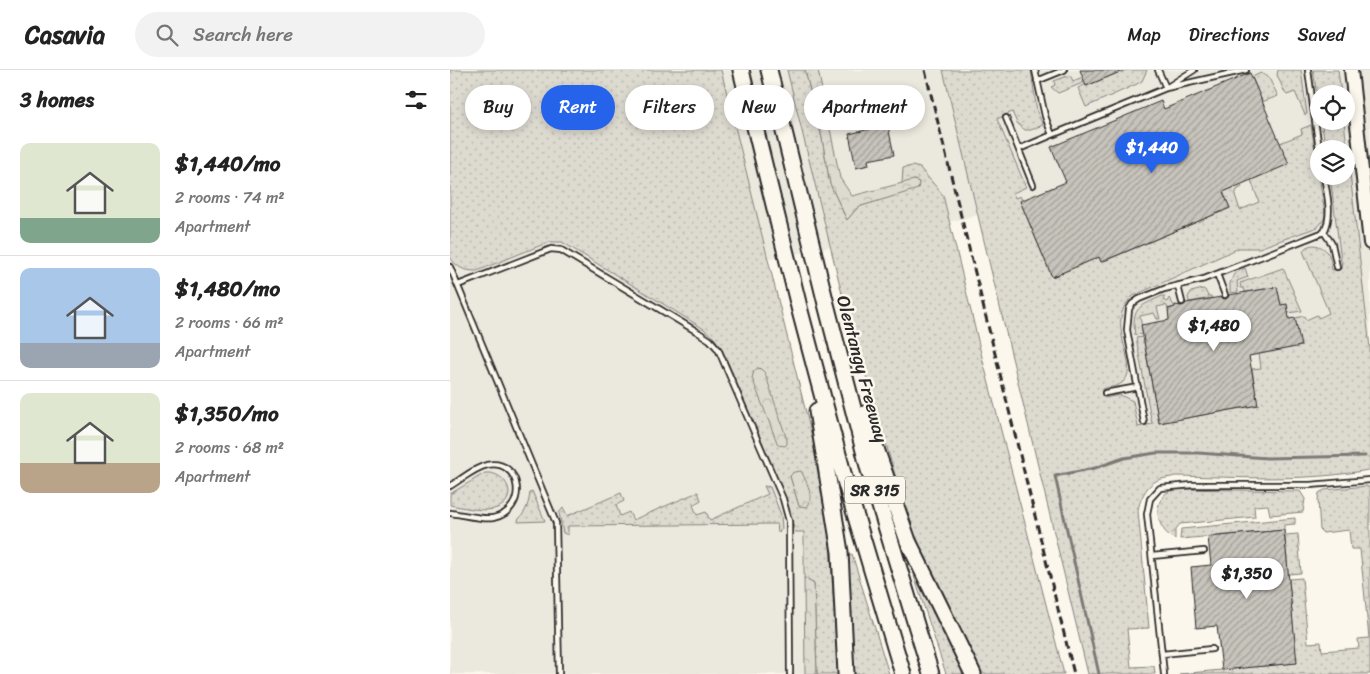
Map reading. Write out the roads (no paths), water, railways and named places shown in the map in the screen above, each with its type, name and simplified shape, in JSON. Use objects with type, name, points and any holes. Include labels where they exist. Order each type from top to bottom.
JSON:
[{"type":"highway","name":"SR 315","points":[[741,70],[800,311],[844,477],[903,674]]},
{"type":"highway","name":"Olentangy Freeway","points":[[769,70],[869,470],[931,674]]},
{"type":"highway","points":[[826,304],[908,541],[973,674]]},
{"type":"highway","points":[[800,311],[840,552],[846,674]]},
{"type":"main road","points":[[1351,70],[1370,243]]},
{"type":"lane","points":[[1035,70],[1045,116],[1052,135]]},
{"type":"lane","points":[[1037,81],[1064,70]]},
{"type":"lane","points":[[1158,70],[1166,88]]},
{"type":"lane","points":[[1166,88],[1194,70]]},
{"type":"lane","points":[[1019,149],[1166,88],[1246,70]]},
{"type":"lane","points":[[1308,70],[1318,140]]},
{"type":"lane","points":[[1006,118],[1033,186]]},
{"type":"lane","points":[[1144,422],[1127,330],[1129,309],[1132,304],[1139,299],[1217,274],[1324,232],[1329,223],[1325,185]]},
{"type":"lane","points":[[1324,232],[1332,244],[1337,267]]},
{"type":"lane","points":[[458,285],[551,249],[561,250],[696,331],[710,340],[718,349],[783,499],[789,521],[790,674]]},
{"type":"lane","points":[[450,267],[556,523],[559,674]]},
{"type":"lane","points":[[1217,274],[1225,295]]},
{"type":"lane","points":[[1178,286],[1182,302]]},
{"type":"lane","points":[[1105,393],[1138,387]]},
{"type":"lane","points":[[450,486],[475,470],[488,465],[500,465],[511,473],[515,479],[518,494],[514,505],[504,514],[491,519],[450,513]]},
{"type":"lane","points":[[1164,674],[1147,514],[1150,500],[1160,488],[1192,485],[1310,485],[1370,480]]},
{"type":"lane","points":[[1152,556],[1204,551]]},
{"type":"lane","points":[[1162,654],[1212,649]]},
{"type":"waterway","points":[[1099,674],[1055,476],[1095,468],[1124,458],[1156,453],[1198,453],[1267,458],[1365,456]]},
{"type":"railway","points":[[925,70],[1074,674]]}]
